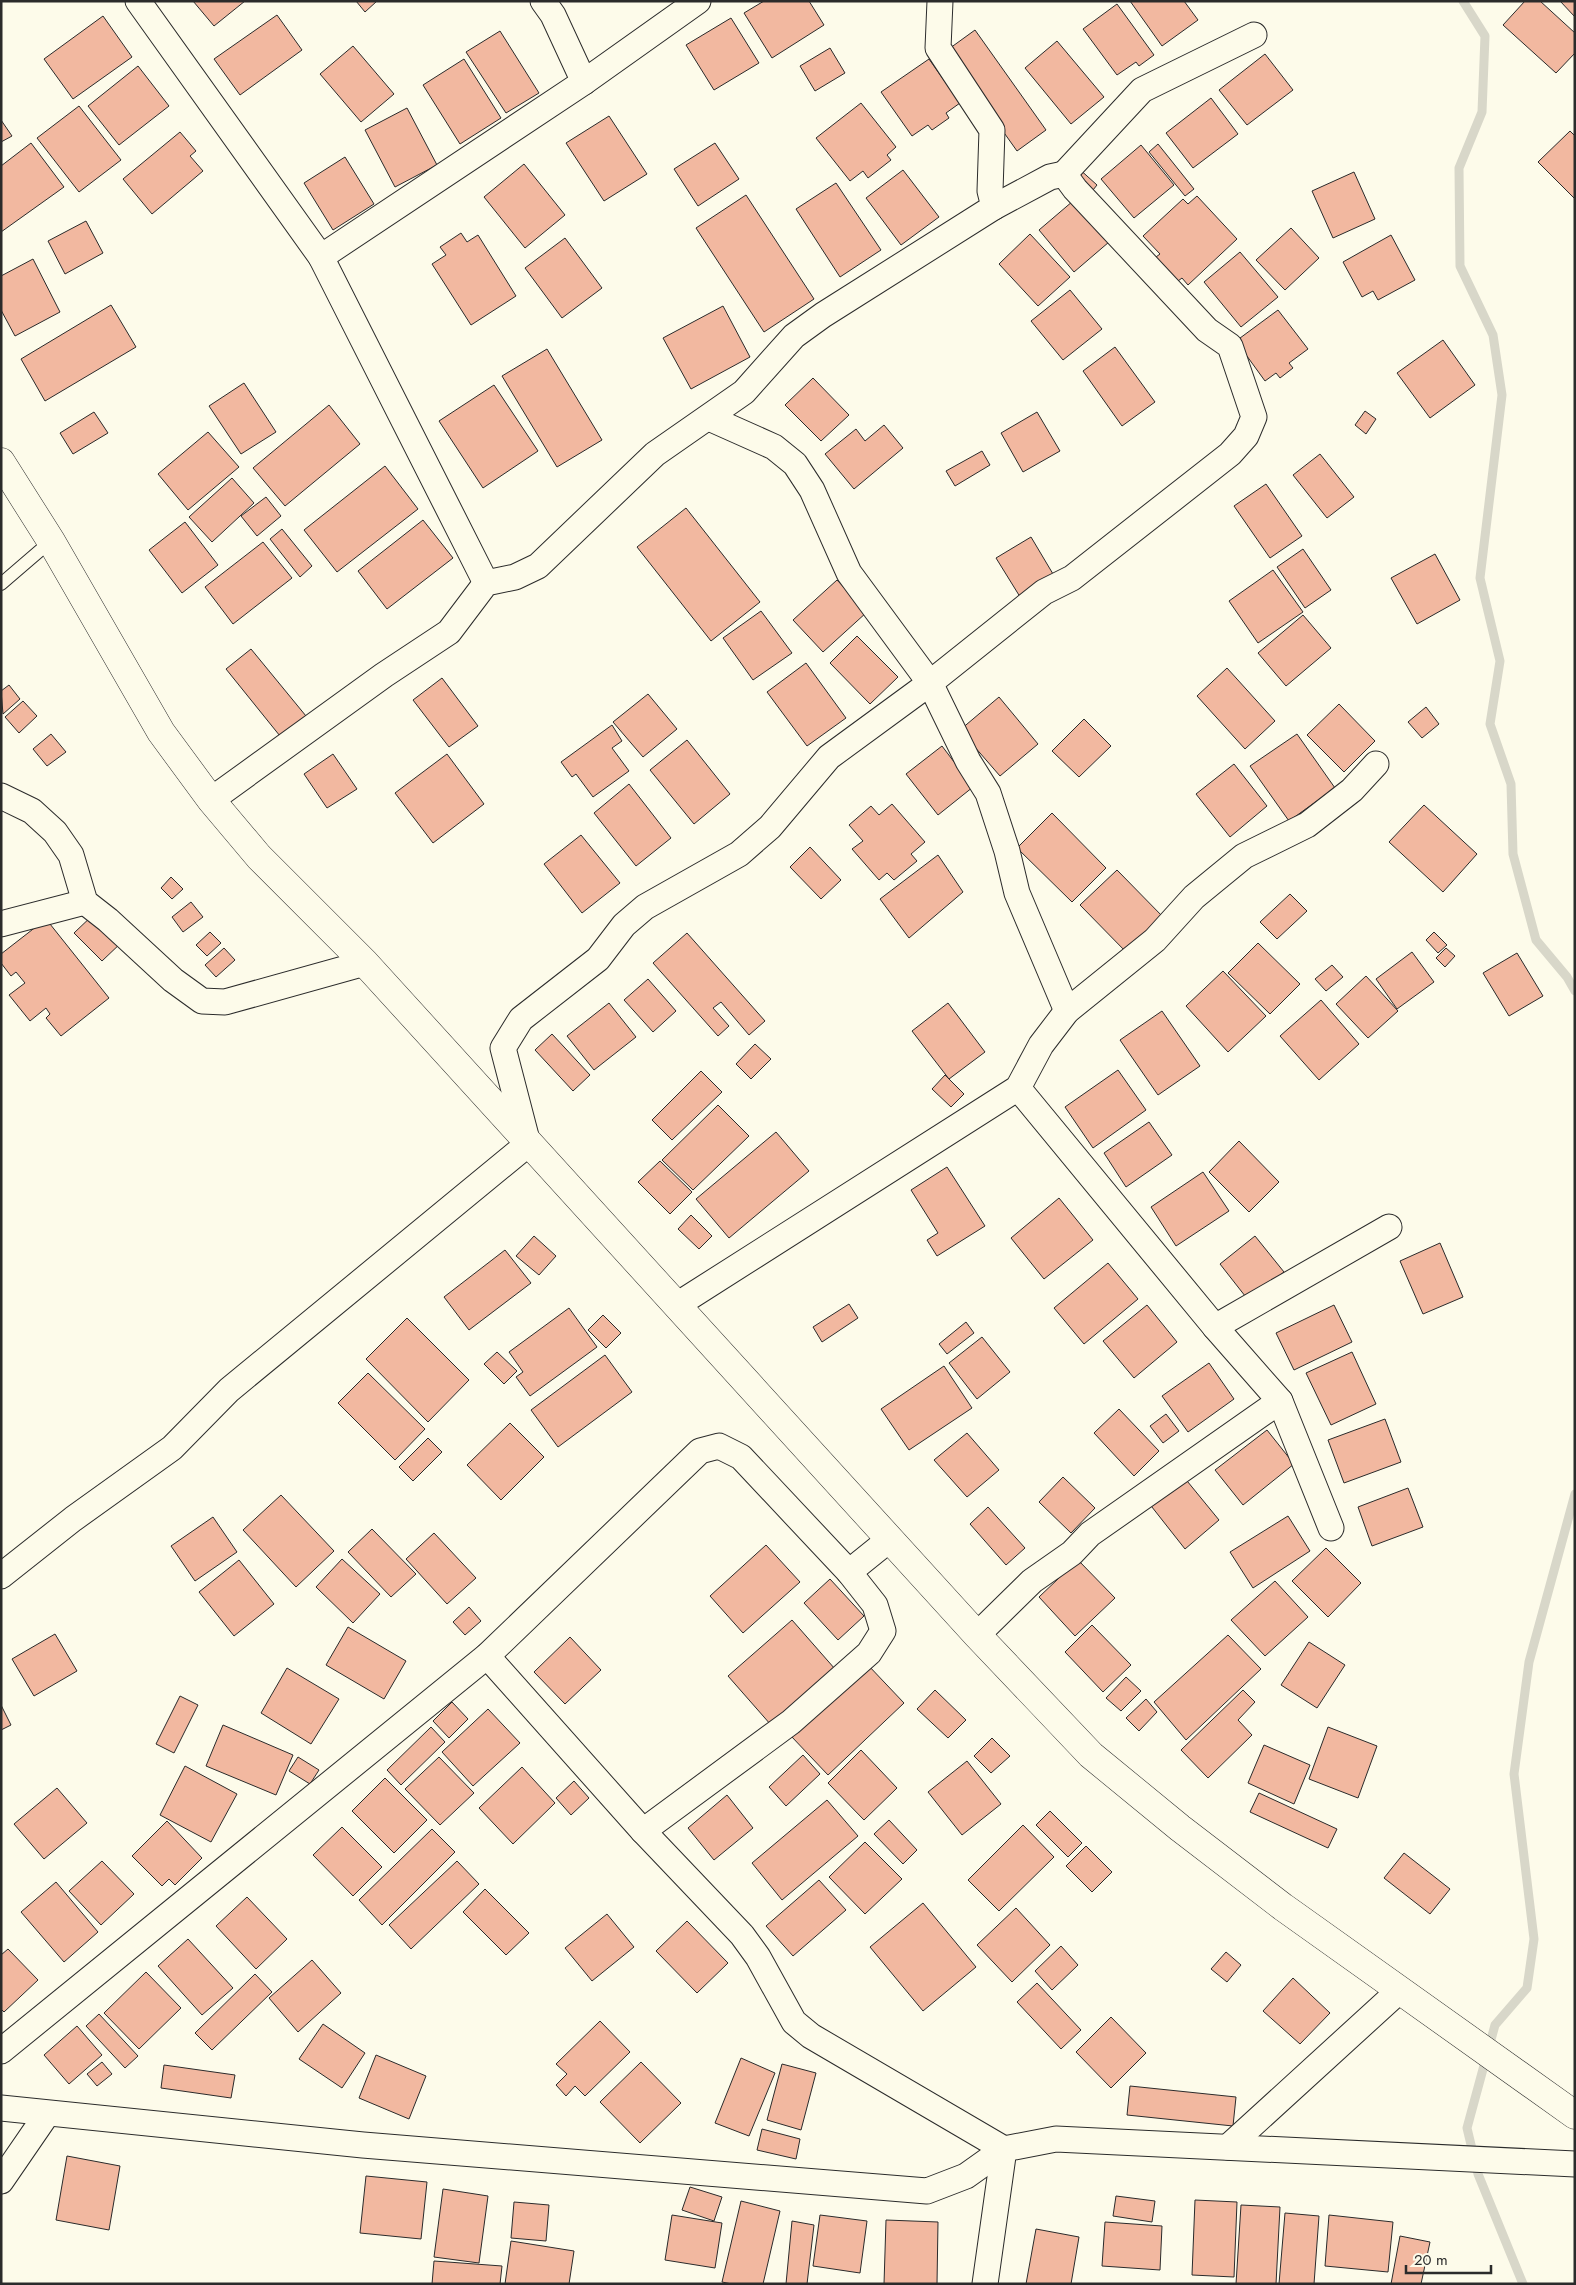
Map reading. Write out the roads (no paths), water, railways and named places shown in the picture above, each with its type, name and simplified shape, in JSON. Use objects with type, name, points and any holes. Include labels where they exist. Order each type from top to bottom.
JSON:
[{"type":"main road","points":[[1,462],[51,541],[161,732],[211,800],[259,857],[365,963],[977,1635],[1099,1761],[1180,1828],[1283,1907],[1575,2114]]},
{"type":"street","points":[[138,1],[321,257],[486,583]]},
{"type":"street","points":[[543,1],[553,15],[584,82]]},
{"type":"street","points":[[321,257],[584,82],[698,1]]},
{"type":"street","points":[[921,1],[931,6],[938,48],[992,130],[990,192],[994,207]]},
{"type":"street","points":[[938,48],[940,1]]},
{"type":"street","points":[[211,800],[384,675],[449,632],[486,583],[515,577],[538,566],[655,454],[744,392],[794,336],[823,315],[994,207],[1050,177],[1064,174],[1142,90],[1254,35]]},
{"type":"street","points":[[1,1576],[73,1520],[172,1448],[229,1390],[528,1144],[503,1048],[521,1019],[598,959],[624,925],[645,907],[739,854],[770,827],[829,757],[930,683],[1044,592],[1072,578],[1230,454],[1246,436],[1254,417],[1230,346],[1207,330],[1075,189],[1064,174]]},
{"type":"street","points":[[709,418],[774,447],[795,464],[812,490],[849,573],[930,683],[968,761],[988,793],[1007,851],[1017,893],[1067,1011]]},
{"type":"street","points":[[677,1305],[1018,1088],[1041,1045],[1067,1011],[1155,940],[1194,897],[1244,856],[1307,825],[1352,790],[1376,764]]},
{"type":"street","points":[[1,796],[32,811],[55,832],[72,856],[85,902],[108,920],[173,980],[202,1001],[225,1002],[365,963]]},
{"type":"street","points":[[1,924],[85,902]]},
{"type":"street","points":[[1018,1088],[1215,1326],[1280,1401],[1331,1528]]},
{"type":"street","points":[[1215,1326],[1388,1227]]},
{"type":"street","points":[[977,1635],[1032,1581],[1072,1553],[1090,1534],[1280,1401]]},
{"type":"street","points":[[1,2051],[487,1656],[700,1451],[719,1446],[741,1457],[849,1572],[875,1605],[883,1631],[869,1653],[792,1722],[643,1831]]},
{"type":"street","points":[[849,1572],[890,1539]]},
{"type":"street","points":[[487,1656],[643,1831],[742,1935],[758,1957],[794,2022],[811,2036],[1004,2149]]},
{"type":"street","points":[[1228,2147],[1400,1990]]},
{"type":"street","points":[[1,2108],[373,2146],[927,2191],[966,2176],[1004,2149],[1056,2139],[1575,2164]]},
{"type":"street","points":[[1,2181],[47,2114]]},
{"type":"street","points":[[984,2284],[1004,2149]]},
{"type":"lane","points":[[1,584],[51,541]]},
{"type":"waterway","points":[[1463,1],[1485,36],[1482,112],[1459,168],[1460,266],[1493,335],[1502,395],[1480,578],[1500,661],[1490,724],[1511,784],[1513,854],[1536,940],[1567,977],[1575,991]]},
{"type":"waterway","points":[[1523,2284],[1478,2174],[1467,2128],[1495,2025],[1527,1988],[1534,1939],[1514,1774],[1529,1662],[1575,1494]]}]
